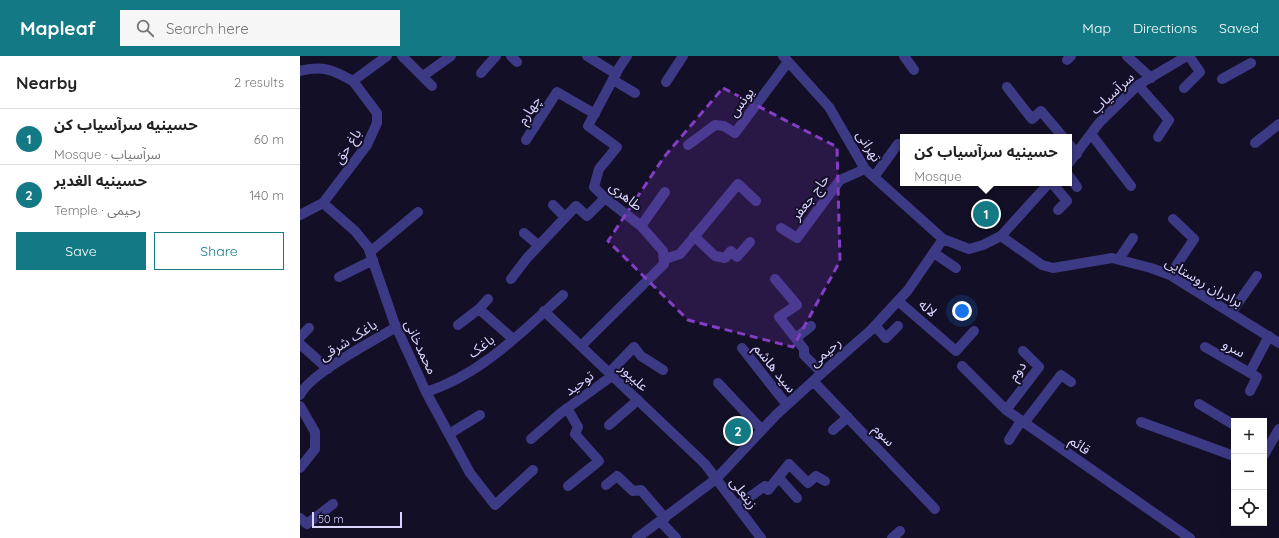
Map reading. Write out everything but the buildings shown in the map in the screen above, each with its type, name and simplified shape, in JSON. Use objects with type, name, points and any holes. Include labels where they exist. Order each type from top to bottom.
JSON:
[{"type":"street","points":[[300,71],[313,68],[331,69],[353,81],[387,56]]},
{"type":"street","points":[[402,56],[432,86]]},
{"type":"street","points":[[423,76],[451,56]]},
{"type":"street","points":[[480,73],[496,56]]},
{"type":"street","points":[[587,56],[635,93]]},
{"type":"street","name":"طاهری","points":[[627,56],[588,126],[617,147],[600,169],[594,187],[604,198],[641,226],[663,251],[665,259]]},
{"type":"street","points":[[666,82],[683,56]]},
{"type":"street","points":[[904,56],[914,70]]},
{"type":"street","points":[[1127,56],[1150,78]]},
{"type":"street","points":[[1184,88],[1200,72],[1188,56]]},
{"type":"street","name":"سرآسیاب","points":[[1072,160],[1078,154],[1099,123],[1138,85],[1188,56]]},
{"type":"street","name":"یونس","points":[[688,145],[715,125],[724,126],[735,133],[785,59]]},
{"type":"street","name":"تهرانی","points":[[785,59],[829,107],[865,169],[943,239]]},
{"type":"street","points":[[1222,79],[1251,63]]},
{"type":"street","name":"باغ حق","points":[[300,215],[323,203],[367,145],[377,123],[377,113],[353,81]]},
{"type":"street","points":[[1138,85],[1169,120],[1158,136]]},
{"type":"street","points":[[1007,87],[1032,118],[1041,111],[1060,134]]},
{"type":"street","name":"چهارم","points":[[526,140],[557,92],[595,114]]},
{"type":"street","points":[[1255,142],[1279,124]]},
{"type":"street","points":[[1091,134],[1131,186]]},
{"type":"street","points":[[874,177],[898,144]]},
{"type":"street","points":[[1072,147],[1078,154]]},
{"type":"street","name":"حاج جعفر","points":[[781,228],[797,238],[840,180],[865,169]]},
{"type":"street","points":[[1072,180],[1077,187]]},
{"type":"street","points":[[581,346],[664,264],[665,259],[680,254],[738,184],[756,201]]},
{"type":"street","points":[[943,239],[969,249],[983,245],[1001,236],[1045,186]]},
{"type":"street","points":[[1049,186],[1067,201],[1058,210]]},
{"type":"street","points":[[641,226],[665,192]]},
{"type":"street","points":[[511,279],[538,245],[576,206],[587,216],[604,198]]},
{"type":"street","name":"محمدخانی","points":[[323,203],[355,231],[368,247],[396,327],[426,392],[470,473],[496,505],[533,470]]},
{"type":"street","points":[[553,204],[565,217]]},
{"type":"street","points":[[339,277],[371,256],[418,212]]},
{"type":"street","points":[[1170,275],[1194,240],[1173,219]]},
{"type":"street","points":[[524,233],[538,245]]},
{"type":"street","points":[[694,236],[715,256],[725,258],[731,251],[737,257],[750,242]]},
{"type":"street","name":"برادران روستایی","points":[[1001,236],[1042,265],[1053,268],[1068,267],[1094,260],[1112,258],[1170,275],[1279,343]]},
{"type":"street","points":[[1119,259],[1133,238]]},
{"type":"street","name":"رحیمی","points":[[716,479],[787,405],[875,326],[908,290],[943,239]]},
{"type":"street","points":[[934,253],[956,268]]},
{"type":"street","points":[[1231,313],[1257,276]]},
{"type":"street","points":[[775,279],[796,305],[779,318],[804,349],[804,355],[822,373]]},
{"type":"street","name":"باغک","points":[[426,392],[448,385],[488,359],[563,295]]},
{"type":"street","points":[[458,325],[480,309],[488,299]]},
{"type":"street","name":"لاله","points":[[898,301],[956,351],[974,331]]},
{"type":"street","points":[[480,309],[512,340]]},
{"type":"street","name":"علیپور","points":[[544,311],[705,464]]},
{"type":"street","points":[[796,338],[811,326]]},
{"type":"street","points":[[875,326],[886,338],[898,326]]},
{"type":"street","name":"باغک شرقی","points":[[300,395],[303,388],[328,369],[396,327]]},
{"type":"street","points":[[300,338],[309,328]]},
{"type":"street","points":[[1250,391],[1257,377],[1250,372],[1269,336]]},
{"type":"street","points":[[300,344],[328,369]]},
{"type":"street","name":"توحید","points":[[531,439],[611,374],[634,347],[641,356],[663,370]]},
{"type":"street","name":"سرو","points":[[1205,347],[1229,362],[1250,372]]},
{"type":"street","name":"سید هاشم","points":[[742,348],[787,405]]},
{"type":"street","name":"دوم","points":[[1006,410],[1039,367],[1023,351]]},
{"type":"street","name":"قائم","points":[[962,366],[1006,410],[1190,538]]},
{"type":"street","points":[[1009,440],[1061,375],[1071,382]]},
{"type":"street","name":"سوم","points":[[814,381],[935,509]]},
{"type":"street","points":[[718,383],[762,430]]},
{"type":"street","points":[[609,424],[638,400]]},
{"type":"street","points":[[1199,404],[1231,423]]},
{"type":"street","points":[[300,406],[315,432],[314,450],[300,468]]},
{"type":"street","points":[[565,410],[578,427],[575,434],[599,461],[568,486]]},
{"type":"street","points":[[449,434],[480,415]]},
{"type":"street","points":[[833,430],[848,417]]},
{"type":"street","points":[[1141,422],[1231,455]]},
{"type":"street","points":[[1267,447],[1279,429]]},
{"type":"street","name":"زینعلی","points":[[705,464],[760,538]]},
{"type":"street","points":[[737,506],[764,486],[768,490],[789,464],[808,483],[816,476],[825,481]]},
{"type":"street","points":[[606,485],[617,476],[633,491],[641,490],[676,538]]},
{"type":"street","points":[[778,478],[797,498]]},
{"type":"street","points":[[637,538],[716,479]]},
{"type":"street","points":[[300,518],[307,524],[333,504]]},
{"type":"highlighted area","points":[[723,88],[837,147],[840,261],[793,347],[688,320],[608,241],[664,157]]},
{"type":"place","name":"حسینیه سرآسیاب کن","points":[[986,214]]},
{"type":"place","name":"حسینیه الغدیر","points":[[738,431]]}]
